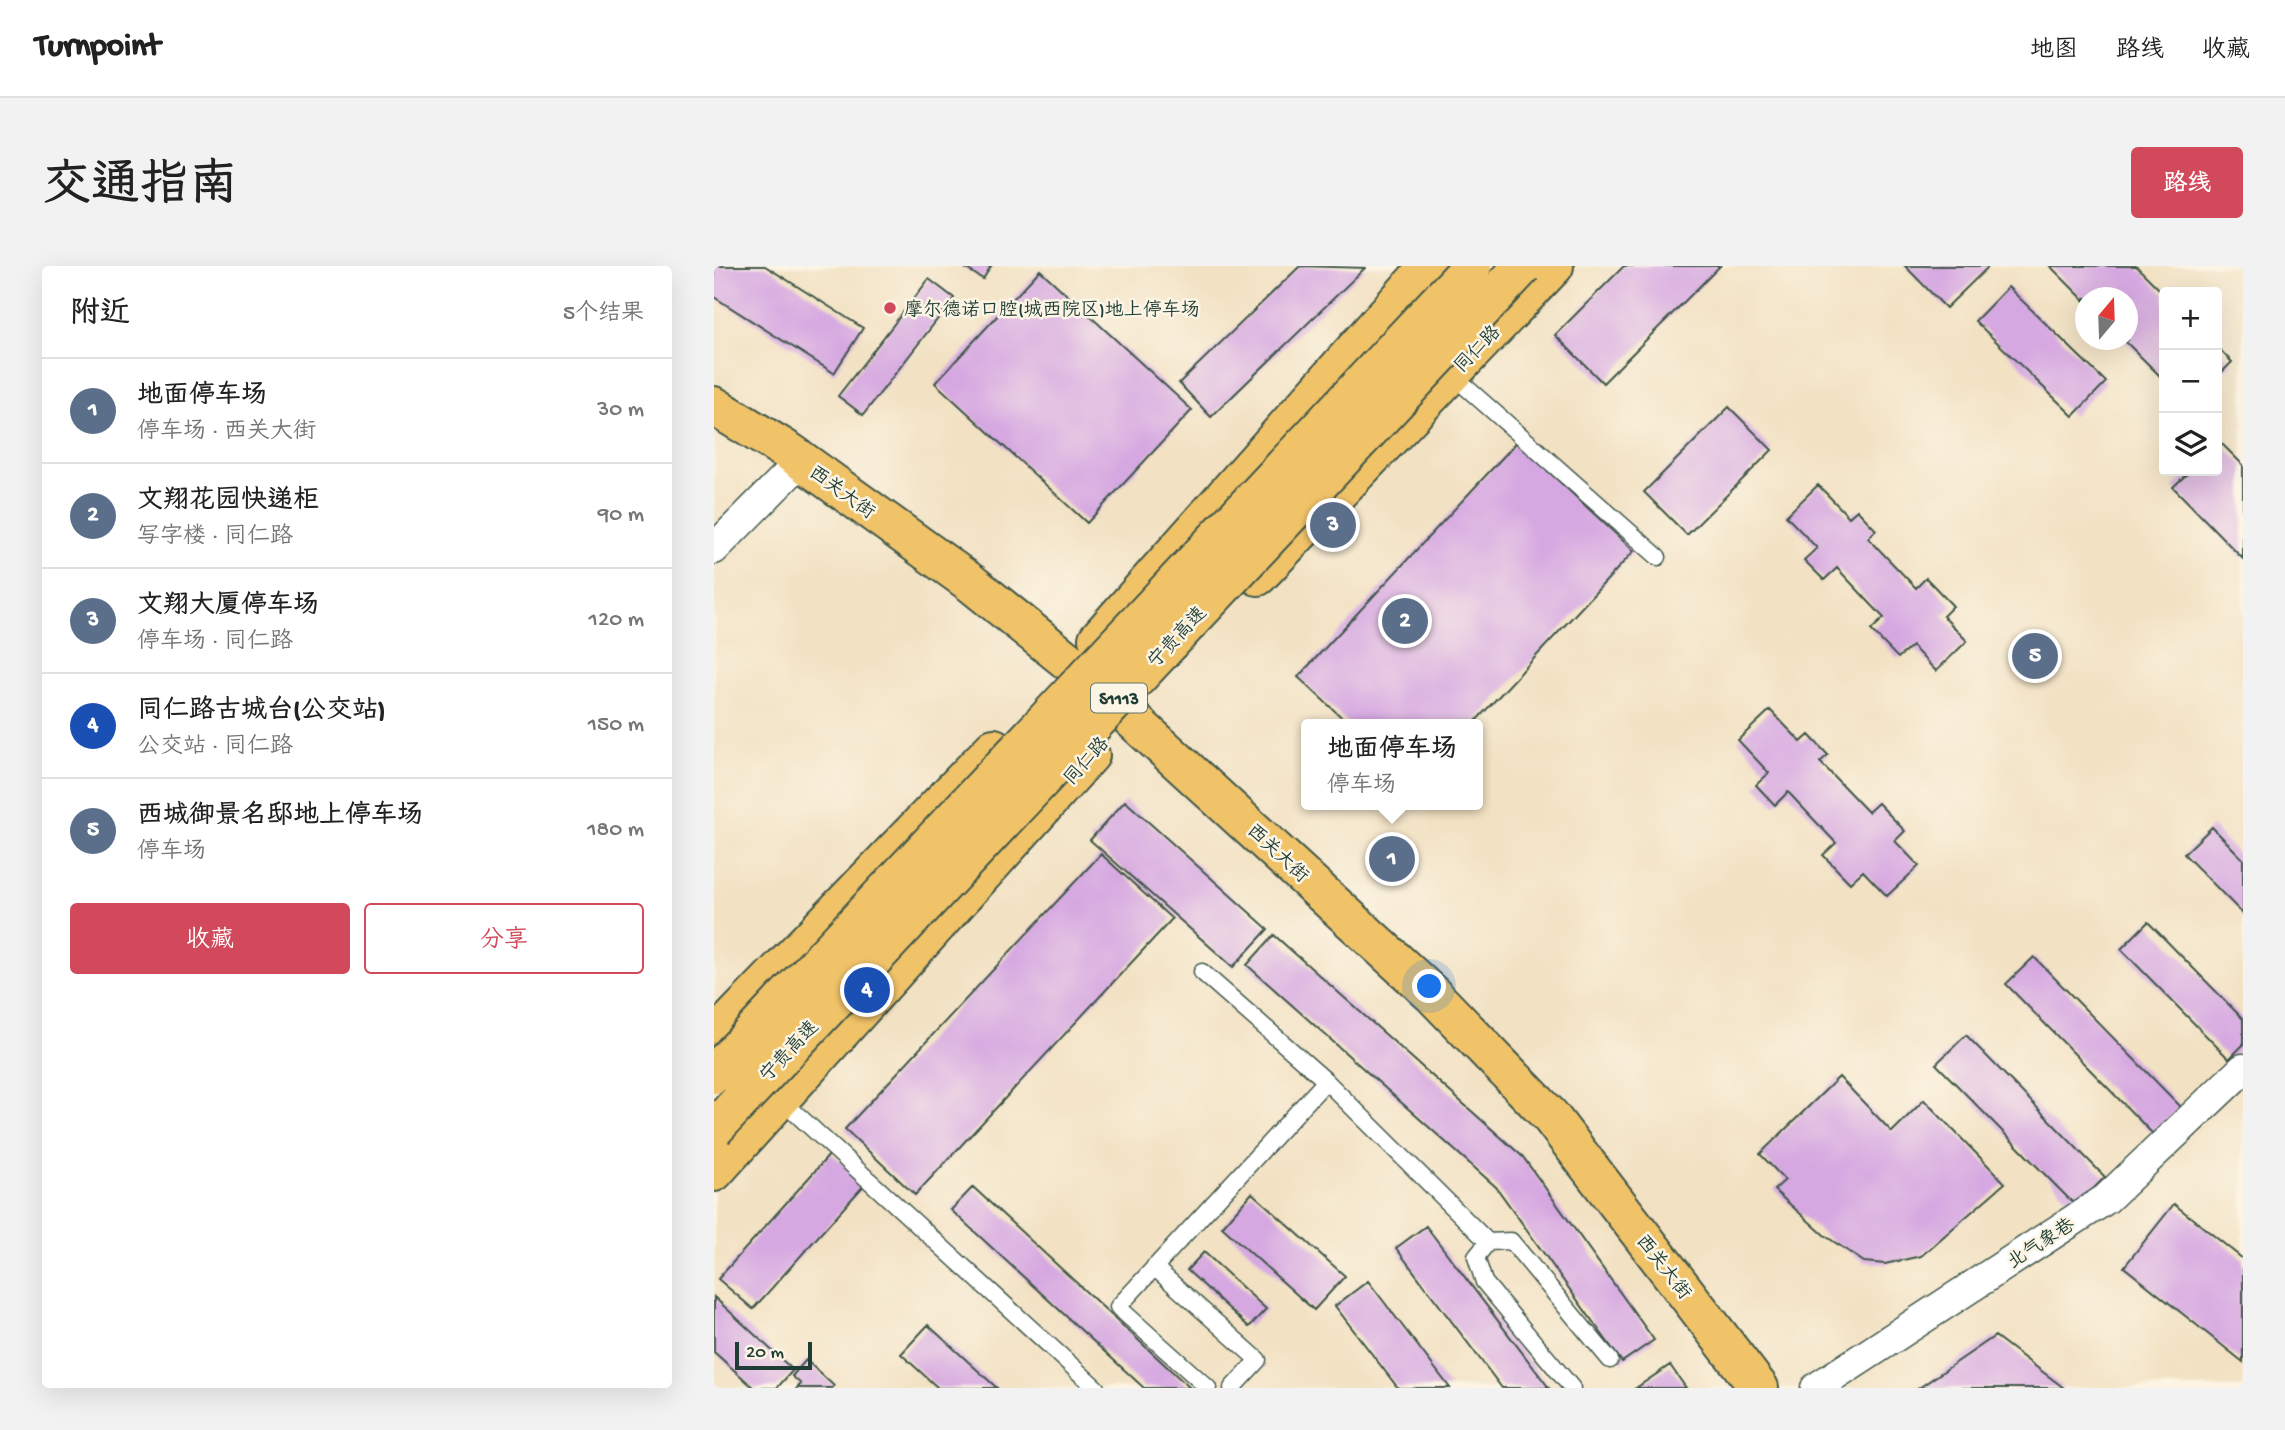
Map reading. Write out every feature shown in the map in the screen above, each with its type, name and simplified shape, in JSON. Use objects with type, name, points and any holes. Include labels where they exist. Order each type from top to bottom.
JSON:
[{"type":"main road","points":[[714,1038],[1074,666],[1429,266]]},
{"type":"main road","name":"宁贵高速","points":[[714,1074],[1472,266]]},
{"type":"main road","name":"宁贵高速","points":[[714,1129],[1523,266]]},
{"type":"main road","name":"同仁路","points":[[714,1172],[1128,712],[1554,266]]},
{"type":"main road","name":"西关大街","points":[[714,406],[801,461],[971,583],[1074,666],[1128,712],[1432,994],[1550,1116],[1759,1388]]},
{"type":"street","points":[[714,549],[801,461]]},
{"type":"street","name":"北气象巷","points":[[1816,1388],[2106,1199],[2243,1069]]},
{"type":"lane","points":[[1451,374],[1658,557]]},
{"type":"lane","points":[[1202,972],[1326,1081],[1488,1242],[1511,1241],[1610,1360]]},
{"type":"lane","points":[[1208,1388],[1118,1307],[1326,1081]]},
{"type":"lane","points":[[780,1099],[1096,1388]]},
{"type":"lane","points":[[1488,1242],[1476,1257],[1484,1282],[1572,1388]]},
{"type":"lane","points":[[1154,1266],[1258,1360],[1232,1388]]},
{"type":"building","points":[[714,266],[765,266],[863,328],[834,373],[714,297]]},
{"type":"building","points":[[962,266],[991,266],[983,279]]},
{"type":"building","points":[[1300,266],[1365,268],[1211,417],[1179,383]]},
{"type":"building","points":[[1624,266],[1720,266],[1603,383],[1555,335]]},
{"type":"building","points":[[1905,266],[1989,266],[1946,308]]},
{"type":"building","points":[[2050,266],[2136,266],[2159,289],[2159,375],[2134,350],[2138,350],[2138,287],[2075,287],[2075,291]]},
{"type":"building","points":[[1040,270],[1192,410],[1087,523],[935,383]]},
{"type":"building","points":[[929,279],[954,298],[863,415],[838,396]]},
{"type":"building","points":[[2008,287],[2106,382],[2073,416],[1975,321]]},
{"type":"building","points":[[2222,352],[2232,362],[2222,372]]},
{"type":"building","points":[[1729,407],[1772,450],[1687,535],[1644,492]]},
{"type":"building","points":[[1517,442],[1634,551],[1478,719],[1344,719],[1298,677]]},
{"type":"building","points":[[2222,444],[2243,465],[2243,559],[2173,487],[2185,476],[2222,476]]},
{"type":"building","points":[[1818,485],[1849,517],[1857,510],[1876,530],[1868,538],[1916,588],[1926,578],[1953,606],[1943,616],[1967,641],[1936,671],[1912,646],[1898,658],[1871,630],[1884,618],[1837,568],[1824,580],[1804,560],[1817,548],[1786,516]]},
{"type":"building","points":[[1770,710],[1801,742],[1809,735],[1828,755],[1820,762],[1868,812],[1878,803],[1905,831],[1895,841],[1919,866],[1887,896],[1863,871],[1850,883],[1823,855],[1836,843],[1788,792],[1775,805],[1756,785],[1769,773],[1738,740]]},
{"type":"building","points":[[1125,801],[1268,929],[1233,967],[1090,840]]},
{"type":"building","points":[[2212,827],[2243,859],[2243,914],[2184,854]]},
{"type":"building","points":[[1101,854],[1172,919],[915,1195],[845,1129]]},
{"type":"building","points":[[2148,922],[2243,1019],[2243,1045],[2229,1059],[2121,949]]},
{"type":"building","points":[[1274,935],[1523,1157],[1654,1340],[1622,1362],[1496,1187],[1247,965]]},
{"type":"building","points":[[2034,957],[2181,1107],[2153,1134],[2006,984]]},
{"type":"building","points":[[1966,1035],[2105,1177],[2076,1206],[1936,1064]]},
{"type":"building","points":[[1839,1077],[1892,1132],[1924,1100],[2005,1183],[1921,1256],[1885,1264],[1864,1262],[1824,1235],[1774,1190],[1785,1180],[1760,1154]]},
{"type":"building","points":[[831,1153],[866,1183],[753,1309],[718,1279]]},
{"type":"building","points":[[973,1187],[1190,1388],[1144,1388],[951,1210]]},
{"type":"building","points":[[1252,1193],[1345,1276],[1314,1310],[1222,1227]]},
{"type":"building","points":[[2174,1204],[2243,1259],[2243,1362],[2124,1267]]},
{"type":"building","points":[[1426,1226],[1549,1388],[1502,1388],[1396,1248]]},
{"type":"building","points":[[1204,1252],[1266,1309],[1249,1327],[1187,1270]]},
{"type":"building","points":[[1368,1281],[1450,1388],[1398,1388],[1335,1306]]},
{"type":"building","points":[[714,1297],[793,1370],[777,1388],[754,1388],[714,1352]]},
{"type":"building","points":[[928,1325],[997,1388],[938,1388],[901,1354]]},
{"type":"building","points":[[1995,1336],[2064,1388],[1919,1388]]},
{"type":"building","points":[[806,1360],[834,1386],[832,1388],[797,1388],[801,1384],[792,1376]]},
{"type":"building","points":[[1670,1365],[1686,1388],[1636,1388]]},
{"type":"place","name":"摩尔德诺口腔(城西院区)地上停车场","points":[[890,308]]},
{"type":"place","name":"文翔大厦停车场","points":[[1333,525]]},
{"type":"place","name":"文翔花园快递柜","points":[[1405,621]]},
{"type":"place","name":"西城御景名邸地上停车场","points":[[2035,656]]},
{"type":"place","name":"地面停车场","points":[[1392,859]]},
{"type":"place","name":"同仁路古城台(公交站)","points":[[867,990]]}]
